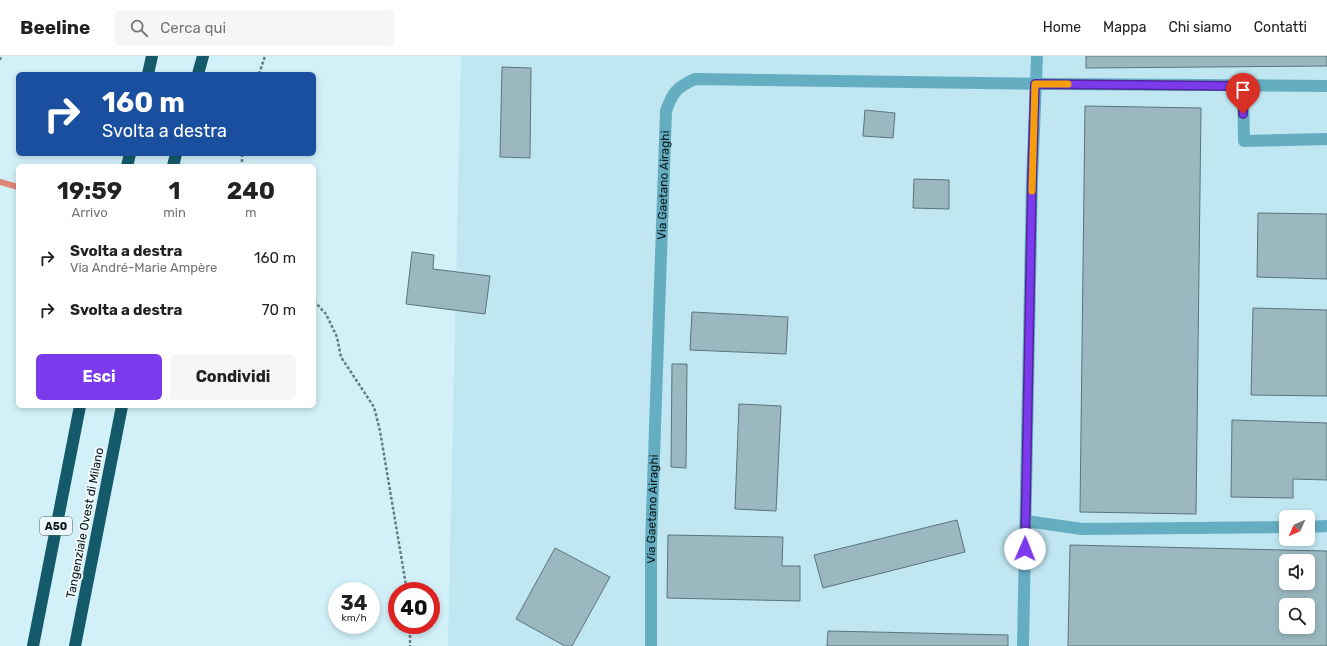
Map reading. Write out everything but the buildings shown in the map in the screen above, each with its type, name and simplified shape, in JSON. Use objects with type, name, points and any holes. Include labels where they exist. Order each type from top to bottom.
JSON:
[{"type":"highway","points":[[148,72],[152,56]]},
{"type":"highway","points":[[199,72],[203,56]]},
{"type":"highway","name":"A50","points":[[32,646],[80,408]]},
{"type":"highway","name":"Tangenziale Ovest di Milano","points":[[75,646],[122,408]]},
{"type":"street","points":[[1023,646],[1032,188],[1037,56]]},
{"type":"street","name":"Via Gaetano Airaghi","points":[[650,646],[651,543],[665,127],[666,111],[671,97],[683,84],[695,79],[1035,84],[1327,86]]},
{"type":"street","points":[[1243,86],[1244,141],[1327,139]]},
{"type":"street","points":[[1026,521],[1082,529],[1279,527]]},
{"type":"street","points":[[1315,527],[1327,526]]},
{"type":"path","points":[[260,72],[265,56]]},
{"type":"path","points":[[316,303],[326,314],[337,336],[341,357],[374,407],[380,431],[405,582]]},
{"type":"path","points":[[410,634],[410,646]]},
{"type":"shaded area","points":[[461,56],[1327,56],[1327,646],[448,646]]},
{"type":"waterway","points":[[0,182],[16,186]]},
{"type":"slow traffic","points":[[1032,191],[1035,84],[1068,84]]},
{"type":"route","points":[[1025,549],[1035,84],[1243,86],[1243,114]]}]
